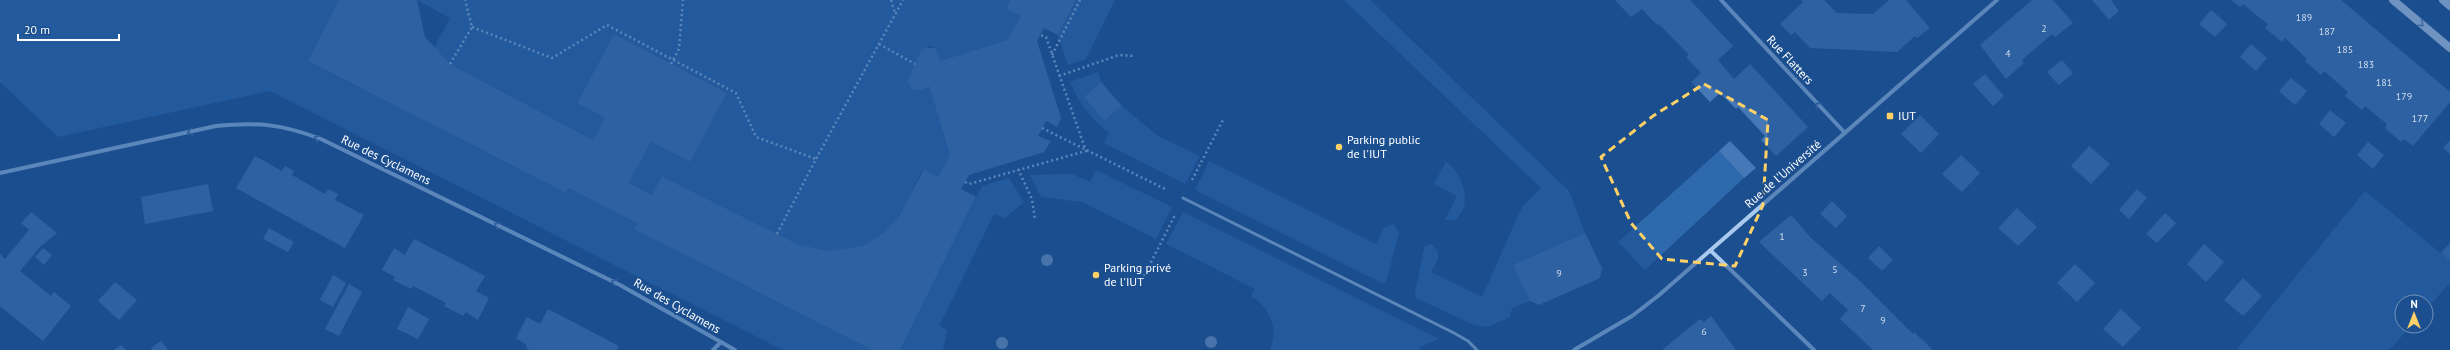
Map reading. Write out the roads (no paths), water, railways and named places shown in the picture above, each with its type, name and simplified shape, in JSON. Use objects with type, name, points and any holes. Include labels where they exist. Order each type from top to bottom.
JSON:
[{"type":"main road","points":[[2393,0],[2450,48]]},
{"type":"main road","points":[[2443,0],[2450,6]]},
{"type":"street","name":"Rue Flatters","points":[[1721,0],[1845,133]]},
{"type":"street","name":"Rue de l'Université","points":[[1574,350],[1632,316],[1711,251],[1997,0]]},
{"type":"street","name":"Rue des Cyclamens","points":[[0,173],[216,126],[245,123],[276,125],[321,139],[620,285],[735,350]]},
{"type":"street","points":[[1711,251],[1814,350]]},
{"type":"street","points":[[713,350],[721,342]]},
{"type":"lane","points":[[1183,198],[1454,333],[1468,341],[1477,350]]},
{"type":"place","name":"IUT","points":[[1890,116]]},
{"type":"place","name":"Parking public de l'IUT","points":[[1339,147]]},
{"type":"place","name":"Parking privé de l'IUT","points":[[1096,275]]}]
